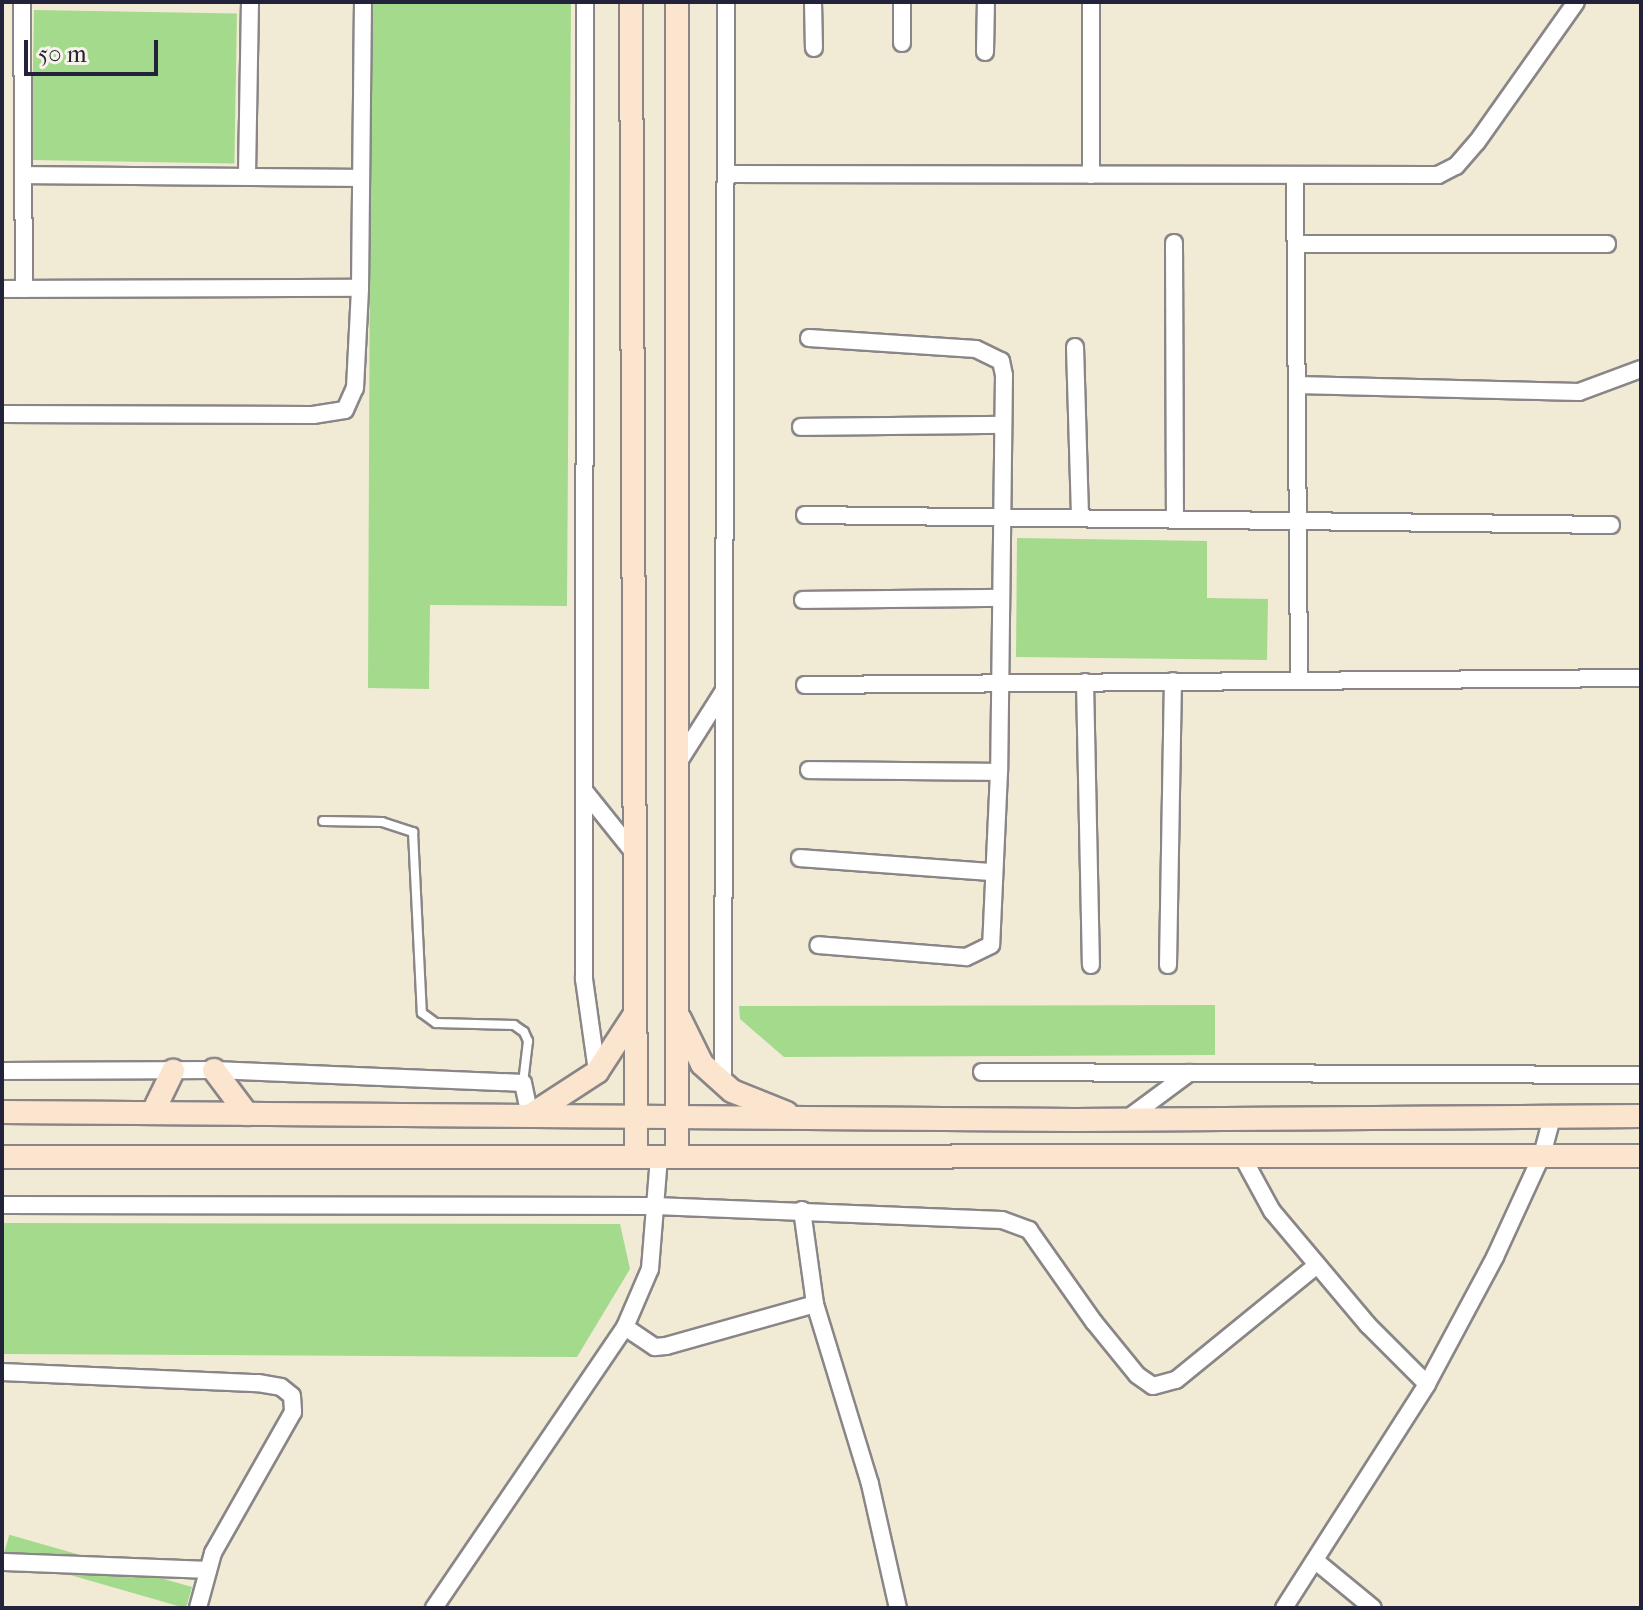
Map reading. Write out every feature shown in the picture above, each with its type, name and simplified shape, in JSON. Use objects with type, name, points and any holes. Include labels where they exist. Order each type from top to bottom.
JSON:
[{"type":"street","points":[[22,2],[24,289]]},
{"type":"street","points":[[247,174],[250,2]]},
{"type":"street","points":[[2,414],[313,415],[345,410],[355,388],[360,288],[363,2]]},
{"type":"street","points":[[585,2],[584,979],[597,1072]]},
{"type":"street","points":[[631,2],[636,1156]]},
{"type":"street","points":[[434,1608],[625,1327],[650,1269],[655,1206],[677,1117],[677,2]]},
{"type":"street","points":[[723,1084],[726,2]]},
{"type":"street","points":[[813,2],[814,48]]},
{"type":"street","points":[[902,2],[902,43]]},
{"type":"street","points":[[985,52],[986,2]]},
{"type":"street","points":[[1091,2],[1091,175]]},
{"type":"street","points":[[726,174],[1419,176],[1456,166],[1576,2]]},
{"type":"street","points":[[23,175],[247,174],[361,178]]},
{"type":"street","points":[[1295,176],[1299,679]]},
{"type":"street","points":[[1174,243],[1175,520]]},
{"type":"street","points":[[1296,244],[1607,244]]},
{"type":"street","points":[[2,289],[360,288]]},
{"type":"street","points":[[809,338],[976,349],[1001,361],[1004,375],[999,772],[991,945],[983,953],[966,957],[818,945]]},
{"type":"street","points":[[1075,347],[1080,518]]},
{"type":"street","points":[[1297,385],[1579,392],[1641,369]]},
{"type":"street","points":[[801,427],[1001,425]]},
{"type":"street","points":[[805,515],[1611,525]]},
{"type":"street","points":[[803,600],[1000,598]]},
{"type":"street","points":[[805,685],[1641,678]]},
{"type":"street","points":[[1168,965],[1173,681]]},
{"type":"street","points":[[1085,682],[1091,965]]},
{"type":"street","points":[[678,763],[724,690]]},
{"type":"street","points":[[809,770],[999,772]]},
{"type":"street","points":[[586,793],[634,853]]},
{"type":"street","points":[[800,858],[992,872]]},
{"type":"street","points":[[530,1116],[597,1072],[635,1013]]},
{"type":"street","points":[[678,1015],[702,1064],[723,1084],[796,1117]]},
{"type":"street","points":[[2,1071],[214,1070],[523,1083],[530,1116]]},
{"type":"street","points":[[214,1070],[247,1114]]},
{"type":"street","points":[[153,1112],[173,1071]]},
{"type":"street","points":[[982,1072],[1641,1075]]},
{"type":"street","points":[[1127,1119],[1189,1073]]},
{"type":"street","points":[[2,1112],[1127,1119],[1641,1116]]},
{"type":"street","points":[[1284,1608],[1317,1562],[1427,1384],[1542,1155],[1552,1117]]},
{"type":"street","points":[[1242,1156],[1272,1211],[1317,1265],[1427,1384]]},
{"type":"street","points":[[2,1157],[1641,1156]]},
{"type":"street","points":[[2,1205],[655,1206],[802,1210],[1019,1224],[1036,1239],[1137,1375],[1153,1386],[1176,1380],[1317,1265]]},
{"type":"street","points":[[802,1210],[815,1304],[870,1484],[898,1608]]},
{"type":"street","points":[[625,1327],[655,1347],[666,1346],[815,1304]]},
{"type":"street","points":[[2,1372],[258,1383],[281,1387],[292,1396],[293,1412],[208,1570],[198,1608]]},
{"type":"street","points":[[2,1562],[208,1570]]},
{"type":"street","points":[[1317,1562],[1373,1608]]},
{"type":"lane","points":[[323,821],[382,822],[413,832],[422,1013],[436,1023],[514,1025],[524,1032],[528,1041],[523,1083]]},
{"type":"green space","points":[[371,2],[571,2],[567,606],[430,605],[429,689],[368,688]]},
{"type":"green space","points":[[34,10],[237,14],[234,164],[31,160]]},
{"type":"green space","points":[[1017,538],[1207,541],[1207,598],[1268,599],[1267,660],[1016,657]]},
{"type":"green space","points":[[1215,1005],[1215,1055],[784,1057],[740,1019],[739,1006]]},
{"type":"green space","points":[[2,1223],[620,1224],[630,1269],[577,1357],[2,1354]]},
{"type":"green space","points":[[9,1535],[192,1587],[185,1608],[3,1556]]}]
